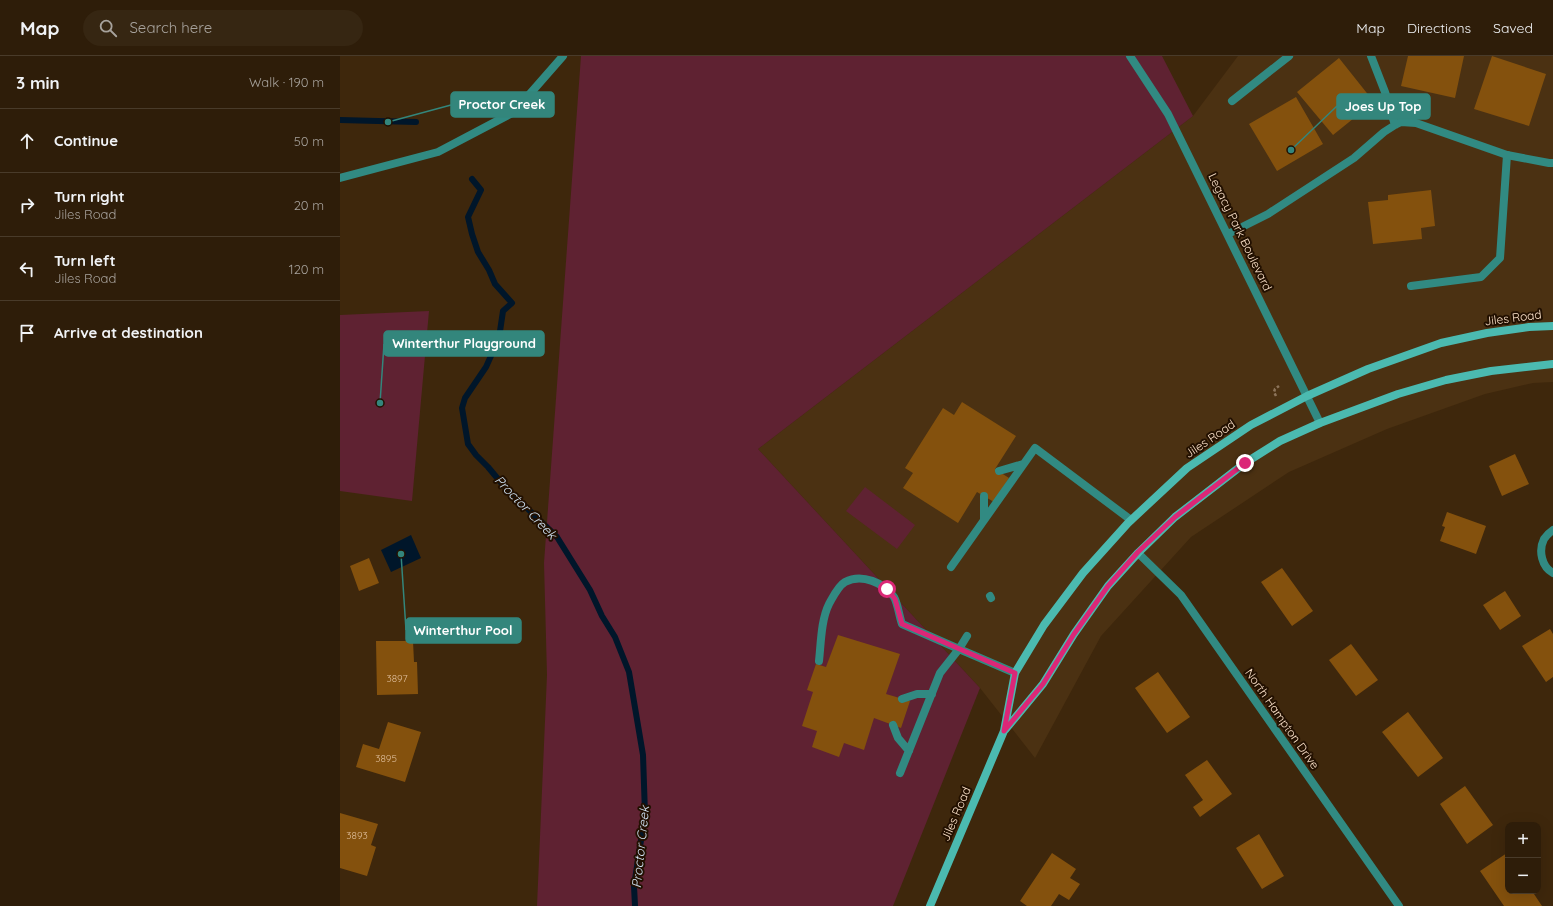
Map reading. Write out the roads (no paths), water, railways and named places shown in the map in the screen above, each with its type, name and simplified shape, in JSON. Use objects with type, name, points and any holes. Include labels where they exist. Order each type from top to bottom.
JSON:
[{"type":"street","points":[[340,178],[438,152],[514,112],[563,56]]},
{"type":"street","name":"Legacy Park Boulevard","points":[[1130,56],[1168,114],[1320,423]]},
{"type":"street","points":[[1232,100],[1289,56]]},
{"type":"street","points":[[1371,56],[1385,92],[1395,125]]},
{"type":"street","points":[[1228,234],[1268,214],[1354,158],[1384,132],[1401,122],[1416,123],[1507,155],[1553,163]]},
{"type":"street","points":[[1411,286],[1481,277],[1500,258],[1507,155]]},
{"type":"street","name":"Jiles Road","points":[[930,906],[1004,731],[1015,673],[1044,625],[1083,573],[1131,520],[1187,468],[1251,425],[1307,396],[1368,369],[1441,343],[1487,333],[1529,327],[1553,326]]},
{"type":"street","name":"Jiles Road","points":[[1004,731],[1043,684],[1074,634],[1108,586],[1138,552],[1175,517],[1245,463],[1280,441],[1320,423],[1398,394],[1446,380],[1491,371],[1553,364]]},
{"type":"street","points":[[951,567],[1035,448],[1131,520]]},
{"type":"street","points":[[999,471],[1023,464]]},
{"type":"street","points":[[984,496],[984,520]]},
{"type":"street","points":[[1553,530],[1544,539],[1541,550],[1543,562],[1548,571],[1553,573]]},
{"type":"street","name":"North Hampton Drive","points":[[1138,552],[1181,595],[1399,906]]},
{"type":"street","points":[[819,661],[824,622],[828,606],[844,582],[852,579],[860,579],[876,582],[887,589],[895,599],[902,624],[1015,673]]},
{"type":"street","points":[[900,773],[940,673],[959,649],[967,636]]},
{"type":"street","points":[[902,699],[916,694],[932,694]]},
{"type":"street","points":[[892,725],[898,738],[909,751]]},
{"type":"water","points":[[411,535],[421,558],[391,572],[381,550]]},
{"type":"waterway","name":"Proctor Creek","points":[[340,120],[416,122]]},
{"type":"waterway","name":"Proctor Creek","points":[[472,179],[481,190],[468,217],[472,234],[478,252],[489,270],[495,284],[512,303],[503,311],[499,338],[486,367],[465,398],[462,408],[468,444],[503,485],[557,537],[590,590],[602,616],[615,637],[629,672],[643,755],[645,814],[634,886],[635,906]]},
{"type":"place","name":"Proctor Creek","points":[[388,122]]},
{"type":"place","name":"Joes Up Top","points":[[1291,150]]},
{"type":"place","name":"Winterthur Playground","points":[[380,403]]},
{"type":"place","name":"Winterthur Pool","points":[[401,554]]}]
